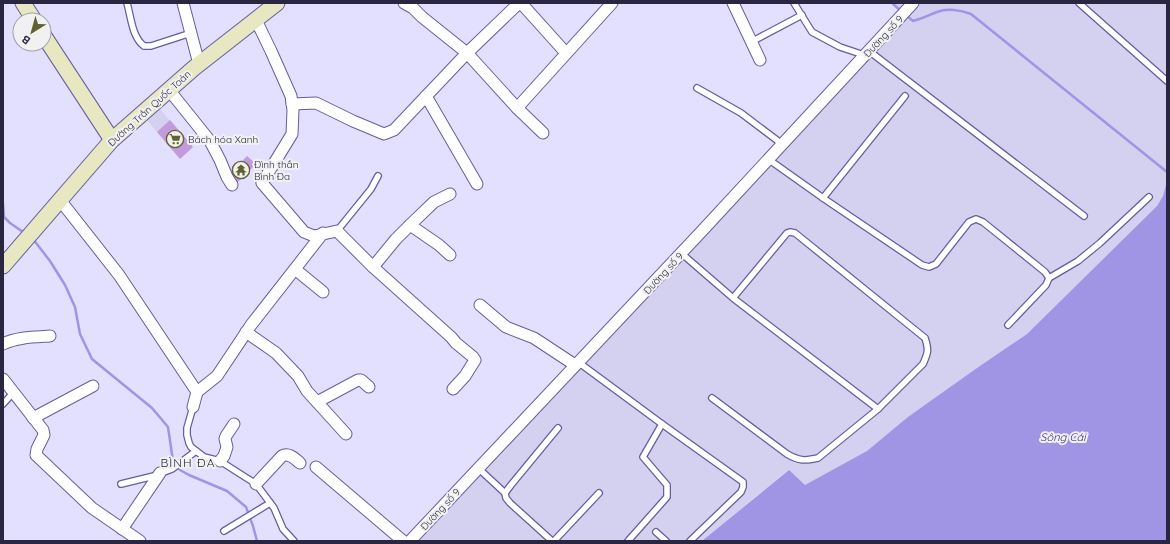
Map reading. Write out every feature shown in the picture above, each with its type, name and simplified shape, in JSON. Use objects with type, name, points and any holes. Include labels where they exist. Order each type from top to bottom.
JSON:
[{"type":"main road","points":[[23,3],[29,12]]},
{"type":"main road","name":"Đường Trần Quốc Toản","points":[[3,266],[112,140],[199,64],[277,3]]},
{"type":"main road","points":[[52,48],[112,140]]},
{"type":"street","points":[[183,3],[199,64]]},
{"type":"street","points":[[404,3],[413,8],[467,53],[517,108],[543,133]]},
{"type":"street","points":[[292,104],[316,103],[384,134],[394,130],[467,53],[520,3],[566,53]]},
{"type":"street","points":[[517,108],[612,3]]},
{"type":"street","points":[[733,3],[760,60]]},
{"type":"street","name":"Đường số 9","points":[[414,539],[478,468],[768,160],[910,6]]},
{"type":"street","points":[[256,20],[291,96],[293,110],[292,134],[262,183],[304,232],[314,236],[324,233],[337,232],[373,267],[451,337],[456,344],[473,357],[475,360],[465,376],[453,389]]},
{"type":"street","points":[[169,90],[210,141],[232,185]]},
{"type":"street","points":[[426,96],[477,184]]},
{"type":"street","points":[[373,267],[396,239],[434,202],[450,194]]},
{"type":"street","points":[[60,200],[119,275],[197,392]]},
{"type":"street","points":[[410,225],[450,255]]},
{"type":"street","points":[[193,407],[197,392],[217,376],[246,332],[324,233]]},
{"type":"street","points":[[296,270],[323,292]]},
{"type":"street","points":[[480,304],[506,327],[534,338],[577,363]]},
{"type":"street","points":[[246,332],[276,353],[298,376],[307,391],[346,434]]},
{"type":"street","points":[[3,344],[8,341],[31,337],[50,336]]},
{"type":"street","points":[[3,379],[43,430],[44,435],[37,449],[36,455],[92,508],[140,541]]},
{"type":"street","points":[[317,402],[358,380],[361,380],[369,388]]},
{"type":"street","points":[[33,418],[93,386]]},
{"type":"street","points":[[220,461],[224,456],[227,447],[225,439],[226,436],[234,424]]},
{"type":"street","points":[[256,484],[285,454],[288,454],[300,463]]},
{"type":"street","points":[[316,467],[402,541]]},
{"type":"street","points":[[122,529],[160,473]]},
{"type":"lane","points":[[127,3],[138,39],[144,46],[151,46],[191,33]]},
{"type":"lane","points":[[794,3],[812,32],[840,47],[867,53],[1084,216]]},
{"type":"lane","points":[[1079,3],[1167,81]]},
{"type":"lane","points":[[751,42],[802,15]]},
{"type":"lane","points":[[697,88],[741,113],[782,144]]},
{"type":"lane","points":[[823,198],[905,96]]},
{"type":"lane","points":[[768,160],[922,265],[929,268],[936,264],[969,222],[976,219],[983,222],[1046,272],[1049,278]]},
{"type":"lane","points":[[337,232],[371,189],[378,176]]},
{"type":"lane","points":[[1008,325],[1046,285],[1049,278],[1078,261],[1100,243],[1148,197]]},
{"type":"lane","points":[[712,398],[787,454],[796,459],[807,460],[818,458],[878,409],[923,364],[928,354],[928,346],[925,338],[795,233],[790,232],[786,234],[733,298]]},
{"type":"lane","points":[[681,253],[733,298],[878,409]]},
{"type":"lane","points":[[577,363],[743,482],[744,487],[741,492],[690,541]]},
{"type":"lane","points":[[3,404],[13,393]]},
{"type":"lane","points":[[193,407],[187,428],[189,443],[204,457],[220,461],[256,484],[274,508],[283,529],[294,541]]},
{"type":"lane","points":[[628,541],[667,497],[667,485],[643,457],[662,424]]},
{"type":"lane","points":[[505,493],[558,428]]},
{"type":"lane","points":[[120,484],[154,476],[172,468],[196,451]]},
{"type":"lane","points":[[478,468],[505,493],[506,498],[510,503],[553,541],[599,493]]},
{"type":"lane","points":[[224,531],[270,503]]},
{"type":"lane","points":[[656,532],[666,541]]},
{"type":"shaded area","points":[[892,3],[1167,3],[1167,181],[1163,196],[1157,206],[1027,334],[977,368],[867,451],[854,459],[805,485],[788,470],[702,541],[414,541],[906,15]]},
{"type":"shaded area","name":"Bách hóa Xanh","points":[[158,107],[193,147],[180,159],[145,118]]},
{"type":"water","name":"Sông Cái","points":[[1167,181],[1167,541],[702,541],[789,470],[805,485],[867,451],[908,417],[1027,334],[1157,206],[1163,196]]},
{"type":"building","name":"Bách hóa Xanh","points":[[170,120],[193,147],[180,159],[157,132]]},
{"type":"building","name":"Đình thần Bình Đa","points":[[247,156],[256,164],[236,184],[228,176]]},
{"type":"waterway","points":[[892,3],[901,11]]},
{"type":"waterway","points":[[906,15],[913,21],[945,10],[963,11],[971,14],[1167,172]]},
{"type":"waterway","points":[[3,204],[4,217],[26,234]]},
{"type":"waterway","points":[[33,239],[50,261],[65,285],[75,307],[80,334],[92,359],[152,408],[168,427],[173,461],[180,470],[227,491],[246,507],[257,541]]},
{"type":"place","name":"Bách hóa Xanh","points":[[175,139]]},
{"type":"place","name":"Đình thần Bình Đa","points":[[241,170]]},
{"type":"district","name":"BÌNH ĐA","points":[[188,463]]}]
